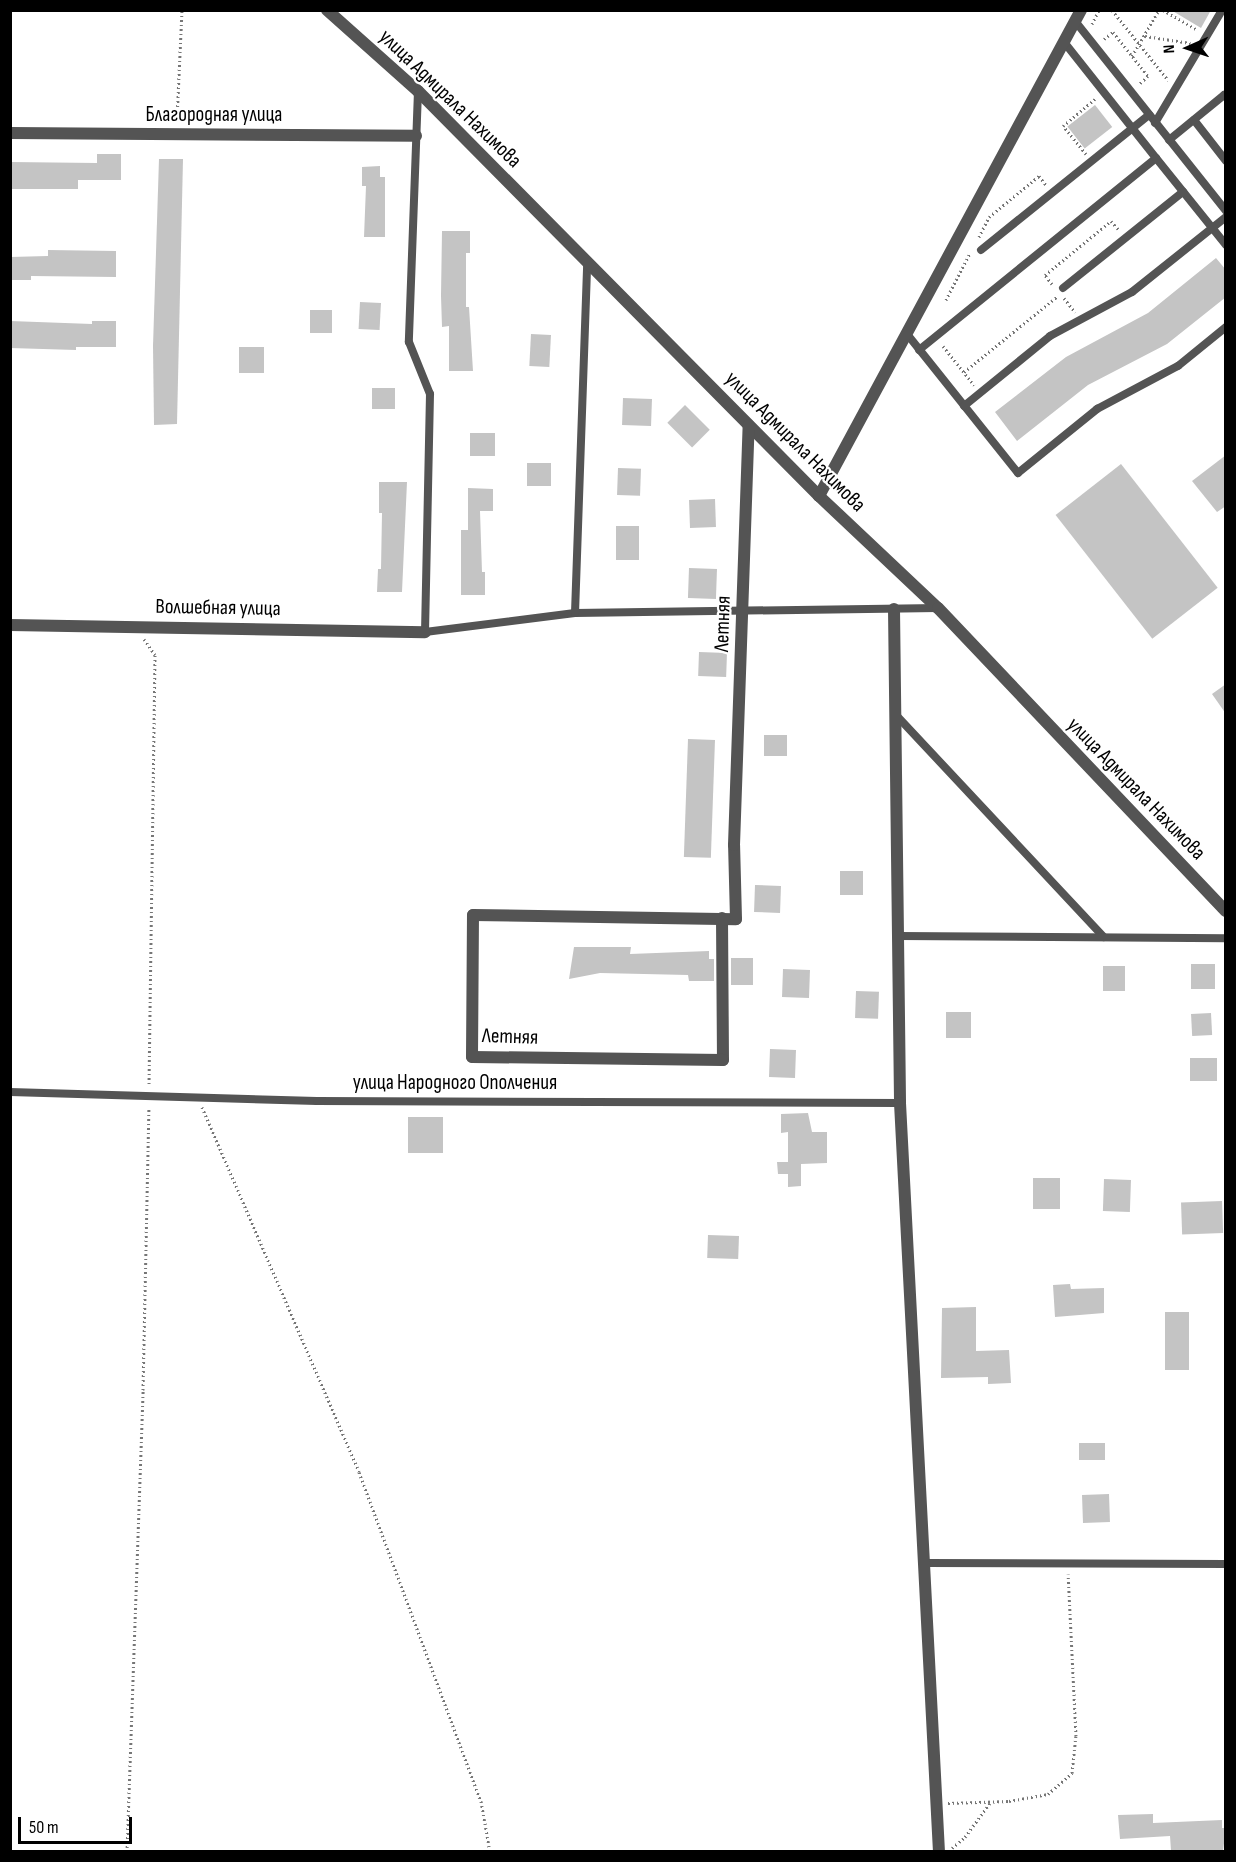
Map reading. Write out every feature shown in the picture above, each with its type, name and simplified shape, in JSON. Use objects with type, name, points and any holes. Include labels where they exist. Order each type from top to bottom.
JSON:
[{"type":"street","name":"улица Адмирала Нахимова","points":[[327,10],[418,91],[819,496],[938,608],[1226,911]]},
{"type":"street","points":[[819,496],[1078,16]]},
{"type":"street","name":"Благородная улица","points":[[10,133],[416,136]]},
{"type":"street","name":"Летняя","points":[[722,918],[723,1060],[472,1057],[473,915],[722,918],[736,919],[735,846],[749,425]]},
{"type":"street","points":[[894,609],[900,1103],[926,1563],[939,1851]]},
{"type":"street","name":"Волшебная улица","points":[[10,625],[425,632]]},
{"type":"lane","points":[[1155,123],[1222,10]]},
{"type":"lane","points":[[1078,16],[1155,123],[1226,212]]},
{"type":"lane","points":[[1064,42],[1226,245]]},
{"type":"lane","points":[[418,91],[409,342],[430,394],[425,632],[575,613],[938,608]]},
{"type":"lane","points":[[1169,140],[1224,95],[1226,97]]},
{"type":"lane","points":[[977,249],[1149,115]]},
{"type":"lane","points":[[1194,120],[1226,161]]},
{"type":"lane","points":[[919,350],[1156,158]]},
{"type":"lane","points":[[1062,291],[1183,192]]},
{"type":"lane","points":[[964,406],[1050,336],[1132,292],[1226,217]]},
{"type":"lane","points":[[575,613],[587,262]]},
{"type":"lane","points":[[907,334],[1018,473],[1097,409],[1178,366],[1226,327]]},
{"type":"lane","points":[[896,714],[1104,937]]},
{"type":"lane","points":[[899,936],[1226,938]]},
{"type":"lane","name":"улица Народного Ополчения","points":[[10,1092],[149,1098],[197,1097],[317,1101],[900,1103]]},
{"type":"lane","points":[[926,1563],[1226,1564]]},
{"type":"path","points":[[177,134],[182,10]]},
{"type":"path","points":[[1112,10],[1171,83]]},
{"type":"path","points":[[1132,56],[1161,10],[1201,33]]},
{"type":"path","points":[[1144,36],[1194,44]]},
{"type":"path","points":[[1086,154],[1064,126],[1097,98]]},
{"type":"path","points":[[1078,160],[1093,148]]},
{"type":"path","points":[[978,238],[989,217],[1040,176],[1047,186],[1055,179]]},
{"type":"path","points":[[946,300],[977,249]]},
{"type":"path","points":[[964,372],[1062,291]]},
{"type":"path","points":[[935,337],[980,393]]},
{"type":"path","points":[[127,1851],[142,1390],[156,655],[135,626]]},
{"type":"path","points":[[197,1097],[359,1472],[480,1801],[489,1851]]},
{"type":"path","points":[[937,1803],[992,1802],[1048,1794],[1072,1773],[1076,1736],[1068,1563]]},
{"type":"path","points":[[948,1851],[965,1837],[980,1813],[992,1802]]},
{"type":"building","points":[[1171,10],[1211,10],[1201,28]]},
{"type":"building","points":[[1095,105],[1112,127],[1085,149],[1067,127]]},
{"type":"building","points":[[97,154],[121,154],[121,180],[78,180],[78,189],[10,189],[10,162],[97,163]]},
{"type":"building","points":[[159,159],[183,159],[177,424],[154,425],[153,346]]},
{"type":"building","points":[[380,166],[380,177],[385,177],[385,237],[364,237],[366,186],[362,186],[362,167]]},
{"type":"building","points":[[442,231],[470,231],[470,253],[466,253],[466,307],[469,307],[473,371],[449,371],[449,326],[442,327]]},
{"type":"building","points":[[48,250],[116,251],[116,277],[31,276],[31,280],[10,280],[10,257],[48,256]]},
{"type":"building","points":[[1216,258],[1226,270],[1226,297],[1167,344],[1088,385],[1017,441],[995,412],[1066,357],[1148,313]]},
{"type":"building","points":[[360,302],[381,303],[380,330],[359,329]]},
{"type":"building","points":[[310,310],[332,310],[332,333],[310,333]]},
{"type":"building","points":[[10,321],[92,324],[92,321],[116,321],[116,347],[76,347],[76,350],[10,348]]},
{"type":"building","points":[[531,334],[551,335],[549,367],[529,366]]},
{"type":"building","points":[[239,347],[264,347],[264,373],[239,373]]},
{"type":"building","points":[[372,388],[395,388],[395,409],[372,409]]},
{"type":"building","points":[[623,398],[652,399],[651,426],[622,425]]},
{"type":"building","points":[[685,405],[710,430],[692,447],[667,423]]},
{"type":"building","points":[[470,433],[495,433],[495,456],[470,456]]},
{"type":"building","points":[[1226,455],[1226,506],[1217,512],[1192,481]]},
{"type":"building","points":[[527,463],[551,463],[551,486],[527,486]]},
{"type":"building","points":[[1121,464],[1218,588],[1152,639],[1056,515]]},
{"type":"building","points":[[618,468],[641,469],[640,496],[617,495]]},
{"type":"building","points":[[379,482],[407,482],[402,592],[377,592],[378,569],[381,569],[382,513],[379,513]]},
{"type":"building","points":[[468,488],[493,489],[493,511],[480,511],[485,595],[461,595],[461,530],[468,530]]},
{"type":"building","points":[[715,499],[716,527],[690,528],[689,500]]},
{"type":"building","points":[[616,526],[639,526],[639,560],[616,560]]},
{"type":"building","points":[[689,568],[717,569],[716,599],[688,598]]},
{"type":"building","points":[[699,652],[727,653],[726,677],[698,676]]},
{"type":"building","points":[[1226,684],[1226,714],[1212,694]]},
{"type":"building","points":[[764,735],[787,735],[787,756],[764,756]]},
{"type":"building","points":[[688,739],[715,740],[711,858],[684,857]]},
{"type":"building","points":[[840,871],[863,871],[863,895],[840,895]]},
{"type":"building","points":[[755,885],[781,886],[780,913],[754,912]]},
{"type":"building","points":[[574,947],[631,947],[630,954],[709,951],[709,959],[714,959],[714,981],[689,981],[688,975],[600,973],[569,979]]},
{"type":"building","points":[[731,958],[753,958],[753,985],[731,985]]},
{"type":"building","points":[[1191,964],[1215,964],[1215,989],[1191,989]]},
{"type":"building","points":[[1103,966],[1125,966],[1125,991],[1103,991]]},
{"type":"building","points":[[783,969],[810,970],[809,998],[782,997]]},
{"type":"building","points":[[856,991],[879,992],[878,1019],[855,1018]]},
{"type":"building","points":[[946,1012],[971,1012],[971,1038],[946,1038]]},
{"type":"building","points":[[1211,1013],[1212,1035],[1192,1036],[1191,1014]]},
{"type":"building","points":[[770,1049],[796,1050],[795,1078],[769,1077]]},
{"type":"building","points":[[1190,1058],[1217,1058],[1217,1081],[1190,1081]]},
{"type":"building","points":[[808,1113],[812,1132],[827,1132],[827,1163],[801,1164],[801,1186],[788,1187],[788,1174],[778,1174],[777,1162],[788,1162],[788,1132],[781,1133],[781,1114]]},
{"type":"building","points":[[408,1117],[443,1117],[443,1153],[408,1153]]},
{"type":"building","points":[[1033,1178],[1060,1178],[1060,1209],[1033,1209]]},
{"type":"building","points":[[1104,1179],[1131,1180],[1130,1212],[1103,1211]]},
{"type":"building","points":[[1222,1201],[1223,1233],[1182,1234],[1181,1202]]},
{"type":"building","points":[[708,1235],[739,1236],[738,1259],[707,1258]]},
{"type":"building","points":[[1070,1284],[1071,1289],[1104,1288],[1104,1313],[1055,1317],[1053,1285]]},
{"type":"building","points":[[976,1307],[976,1351],[1009,1350],[1011,1383],[988,1384],[988,1377],[941,1378],[942,1308]]},
{"type":"building","points":[[1165,1312],[1189,1312],[1189,1370],[1165,1370]]},
{"type":"building","points":[[1079,1443],[1105,1443],[1105,1460],[1079,1460]]},
{"type":"building","points":[[1109,1494],[1110,1522],[1083,1523],[1082,1495]]},
{"type":"building","points":[[1153,1814],[1153,1823],[1222,1820],[1222,1828],[1226,1828],[1223,1851],[1171,1851],[1170,1836],[1120,1839],[1118,1815]]}]
